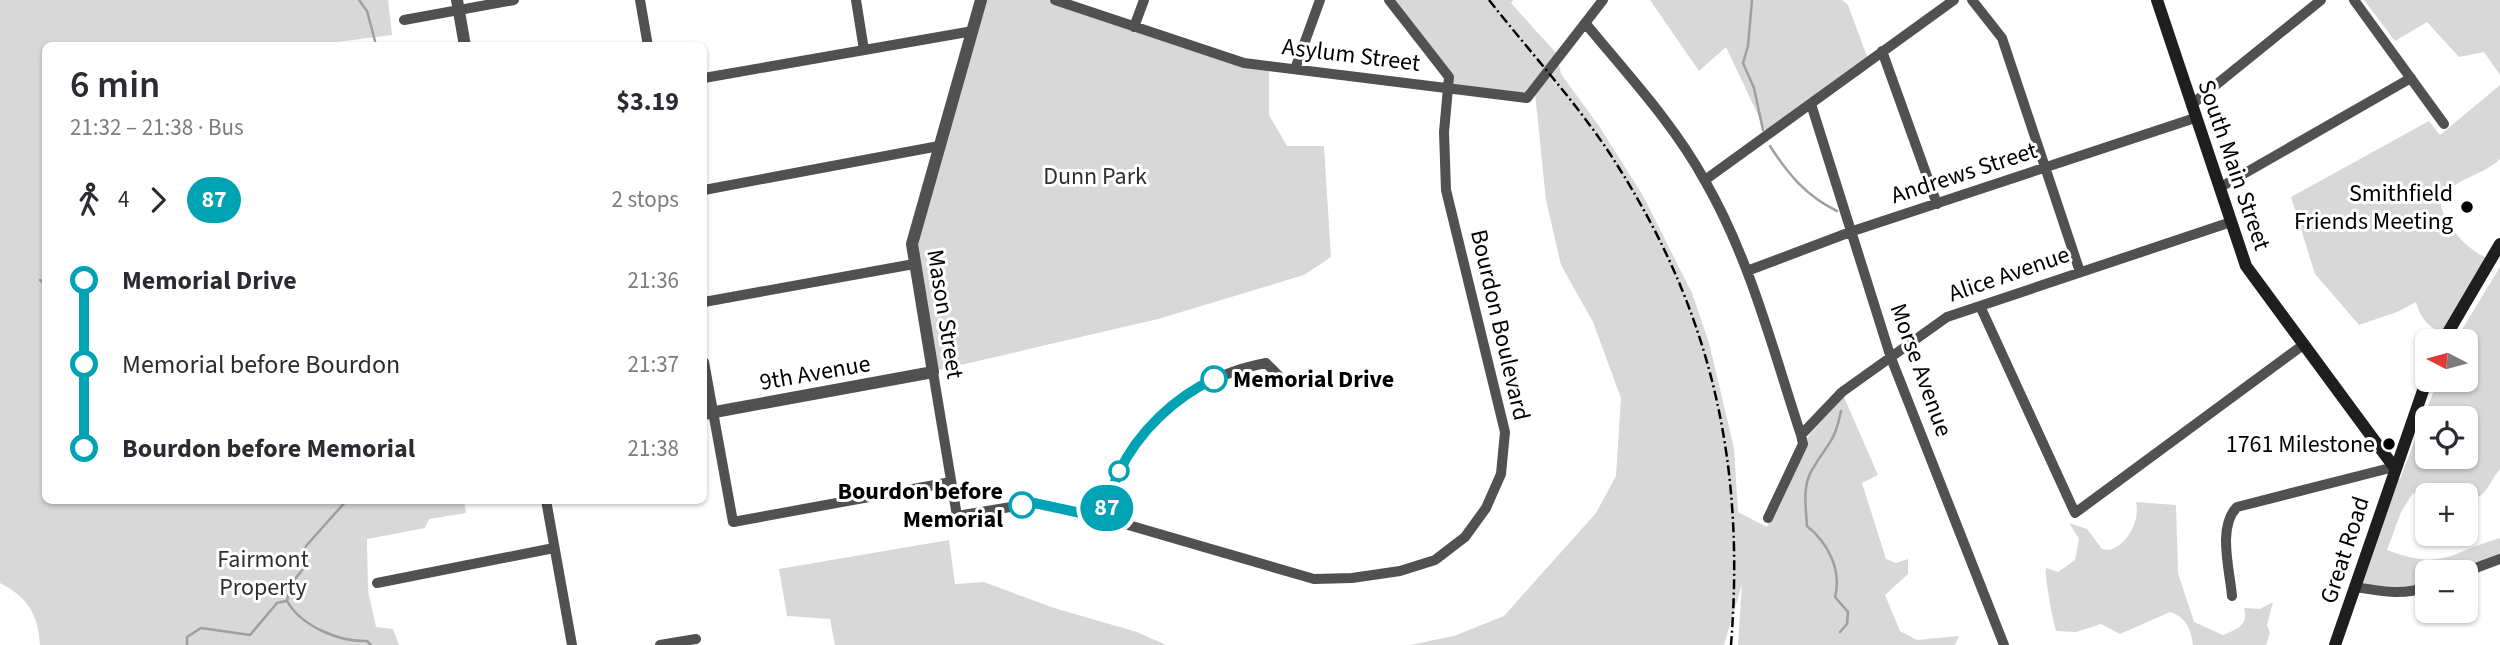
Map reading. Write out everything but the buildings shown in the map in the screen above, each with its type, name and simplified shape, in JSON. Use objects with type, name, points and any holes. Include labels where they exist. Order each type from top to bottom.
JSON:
[{"type":"main road","name":"South Main Street","points":[[2157,0],[2246,266],[2394,467]]},
{"type":"main road","points":[[2450,329],[2500,244]]},
{"type":"main road","name":"Great Road","points":[[2335,645],[2394,467],[2422,392]]},
{"type":"street","points":[[404,20],[458,5],[514,0]]},
{"type":"street","points":[[640,0],[647,42]]},
{"type":"street","points":[[856,0],[864,50]]},
{"type":"street","name":"Mason Street","points":[[957,516],[912,244],[981,0]]},
{"type":"street","name":"Asylum Street","points":[[1055,0],[1244,62],[1527,98],[1603,0]]},
{"type":"street","points":[[1135,27],[1144,0]]},
{"type":"street","points":[[1295,69],[1320,0]]},
{"type":"street","points":[[1389,0],[1449,77],[1448,88]]},
{"type":"street","points":[[1705,180],[1954,0]]},
{"type":"street","points":[[1972,0],[2002,38],[2080,272]]},
{"type":"street","points":[[2191,105],[2322,0]]},
{"type":"street","points":[[2354,0],[2444,124]]},
{"type":"street","points":[[458,5],[464,42]]},
{"type":"street","points":[[1586,24],[1645,95],[1705,180],[1747,271],[1801,435]]},
{"type":"street","points":[[707,77],[972,31]]},
{"type":"street","points":[[1882,51],[1937,204]]},
{"type":"street","points":[[2219,188],[2411,78]]},
{"type":"street","name":"Bourdon Boulevard","points":[[957,516],[1034,503],[1104,518],[1314,579],[1400,572],[1435,560],[1465,537],[1486,508],[1501,474],[1505,432],[1446,190],[1444,132],[1448,88]]},
{"type":"street","name":"Morse Avenue","points":[[1811,104],[1891,358],[2004,645]]},
{"type":"street","name":"Andrews Street","points":[[1747,271],[1853,231],[2195,118]]},
{"type":"street","points":[[707,189],[939,146]]},
{"type":"street","name":"Alice Avenue","points":[[1768,518],[1803,444],[1801,435],[1842,392],[1947,317],[2231,222]]},
{"type":"street","points":[[707,301],[914,264]]},
{"type":"street","points":[[1980,306],[2075,513],[2303,345]]},
{"type":"street","points":[[1104,518],[1119,471],[1142,436],[1171,406],[1203,384],[1239,368],[1266,363],[1279,376]]},
{"type":"street","name":"9th Avenue","points":[[708,413],[933,372]]},
{"type":"street","points":[[708,413],[733,522],[951,482]]},
{"type":"street","points":[[2232,596],[2227,527],[2229,515],[2237,507],[2394,467]]},
{"type":"street","points":[[547,504],[572,645]]},
{"type":"street","points":[[377,583],[554,548]]},
{"type":"street","points":[[2478,567],[2500,559]]},
{"type":"street","points":[[2355,587],[2386,593],[2415,591]]},
{"type":"street","points":[[660,645],[696,639]]},
{"type":"green space","name":"Fairmont Property","points":[[0,0],[388,0],[392,35],[337,42],[42,42],[42,504],[464,504],[466,513],[429,519],[425,528],[367,539],[368,591],[376,627],[393,629],[399,645],[40,645],[37,624],[29,607],[17,594],[0,583]]},
{"type":"green space","name":"Dunn Park","points":[[985,0],[1054,0],[1269,66],[1269,115],[1287,146],[1324,146],[1331,257],[1304,275],[1158,319],[935,371],[916,242]]},
{"type":"green space","points":[[1392,0],[1513,0],[1511,3],[1557,54],[1561,74],[1599,126],[1642,194],[1692,293],[1709,343],[1734,448],[1738,512],[1767,527],[1809,435],[1844,397],[1878,475],[1862,483],[1886,559],[1896,563],[1908,559],[1908,574],[1885,595],[1900,631],[1917,640],[1959,636],[1955,645],[1738,645],[1742,584],[1724,645],[1410,645],[1454,636],[1504,616],[1596,513],[1616,476],[1621,398],[1593,322],[1561,265],[1546,200],[1534,83],[1521,99],[1448,90],[1450,76]]},
{"type":"green space","points":[[1650,0],[1842,0],[1848,5],[1868,59],[1767,134],[1726,47],[1699,71]]},
{"type":"green space","points":[[2364,0],[2500,0],[2500,75],[2484,52],[2459,57],[2427,22],[2395,41]]},
{"type":"green space","points":[[2500,85],[2500,159],[2451,188],[2440,202],[2447,221],[2459,238],[2492,261],[2454,329],[2434,329],[2421,315],[2416,302],[2397,312],[2359,325],[2315,274],[2291,197],[2429,121],[2440,135]]},
{"type":"green space","points":[[2500,267],[2500,469],[2478,496],[2478,483],[2415,483],[2415,493],[2401,512],[2387,550],[2421,559],[2445,558],[2500,538],[2500,558],[2478,566],[2478,560],[2415,560],[2415,590],[2408,593],[2359,587],[2394,478],[2400,479],[2415,440],[2415,469],[2478,469],[2478,406],[2428,406],[2433,392],[2478,392],[2478,329],[2462,329]]},
{"type":"green space","points":[[2136,502],[2176,505],[2178,573],[2194,622],[2223,635],[2243,622],[2244,608],[2260,609],[2273,602],[2267,625],[2270,633],[2266,645],[2193,645],[2187,624],[2170,612],[2120,634],[2101,624],[2076,632],[2056,631],[2047,589],[2046,568],[2058,572],[2075,560],[2079,539],[2069,523],[2087,529],[2102,549],[2110,550],[2123,542],[2132,530]]},
{"type":"green space","points":[[949,540],[955,584],[984,582],[1054,608],[1137,632],[1166,645],[835,645],[830,619],[787,616],[779,569]]},
{"type":"waterway","points":[[359,0],[367,11],[375,41]]},
{"type":"waterway","points":[[1752,0],[1748,46],[1743,63],[1754,88],[1763,130]]},
{"type":"waterway","points":[[1770,146],[1799,183],[1837,211]]},
{"type":"waterway","points":[[1840,632],[1847,624],[1848,612],[1835,597],[1837,577],[1832,558],[1821,540],[1807,526],[1805,497],[1809,476],[1833,437],[1841,411]]},
{"type":"waterway","points":[[343,504],[306,546],[303,569],[291,584],[287,601],[301,618],[322,631],[345,639],[367,641],[371,645]]},
{"type":"waterway","points":[[187,645],[187,637],[201,628],[250,635],[277,603],[286,601]]},
{"type":"railway","points":[[1489,0],[1605,146],[1652,225],[1679,281],[1700,339],[1716,397],[1727,456],[1733,517],[1731,645]]},
{"type":"bus line","name":"87","points":[[1022,505],[1034,503],[1104,518],[1119,471],[1142,436],[1171,406],[1214,379]]},
{"type":"place","name":"Smithfield Friends Meeting","points":[[2467,207]]},
{"type":"place","name":"Memorial Drive","points":[[1214,379]]},
{"type":"place","name":"1761 Milestone","points":[[2389,444]]},
{"type":"place","name":"Bourdon before Memorial","points":[[1022,505]]}]
